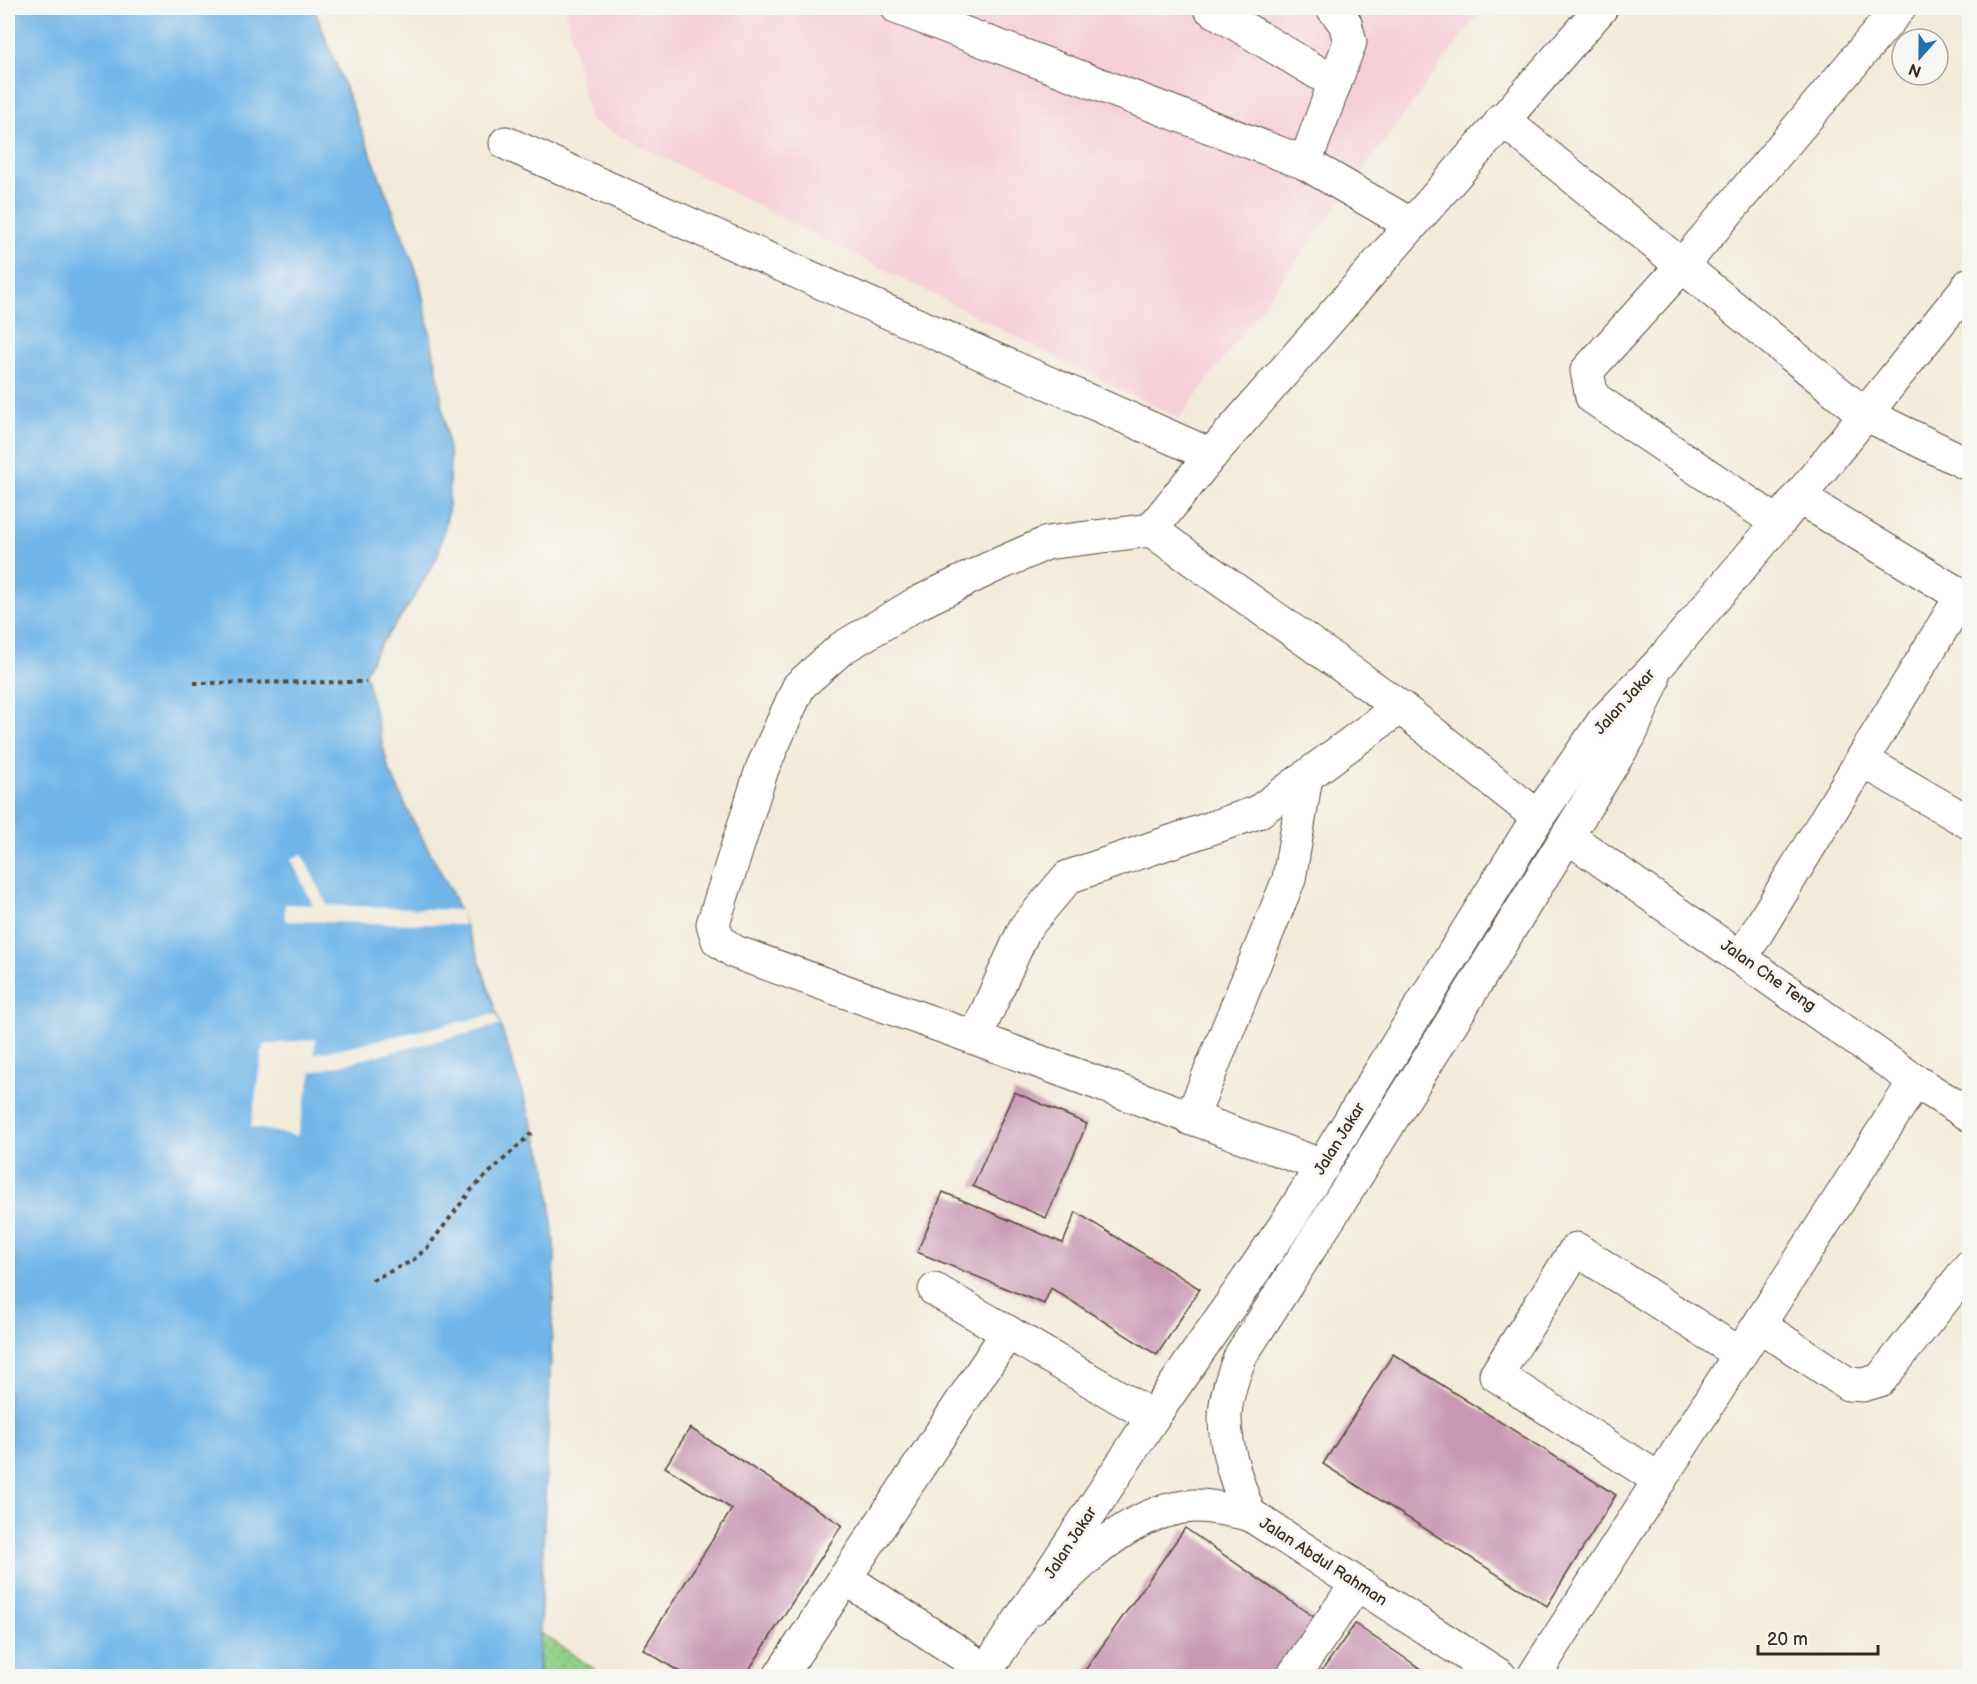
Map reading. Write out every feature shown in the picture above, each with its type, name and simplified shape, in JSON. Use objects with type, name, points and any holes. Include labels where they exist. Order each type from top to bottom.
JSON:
[{"type":"street","points":[[898,8],[1305,163],[1410,224]]},
{"type":"street","points":[[1210,8],[1335,83]]},
{"type":"street","points":[[1305,163],[1350,42],[1345,23],[1333,8]]},
{"type":"street","points":[[1151,530],[1210,455],[1601,8]]},
{"type":"street","points":[[1778,523],[1592,398],[1587,371],[1681,267],[1899,8]]},
{"type":"street","points":[[1502,119],[1863,413],[1970,465]]},
{"type":"street","points":[[506,143],[1210,455]]},
{"type":"street","name":"Jalan Jakar","points":[[1023,1617],[1153,1417],[1323,1166],[1538,817],[1604,722],[1660,663],[1778,523],[1863,413],[1970,284]]},
{"type":"street","points":[[1742,957],[1862,760],[1965,599],[1798,497]]},
{"type":"street","points":[[1323,1166],[735,952],[718,940],[713,924],[762,769],[799,686],[842,648],[916,604],[1047,543],[1151,530],[1400,706],[1538,817]]},
{"type":"street","name":"Jalan Jakar","points":[[1249,1514],[1236,1479],[1225,1419],[1233,1377],[1241,1355],[1355,1178],[1629,735],[1660,663]]},
{"type":"street","points":[[975,1038],[1025,928],[1068,877],[1258,812],[1400,706]]},
{"type":"street","points":[[1862,760],[1970,824]]},
{"type":"street","points":[[1191,1119],[1289,879],[1306,777]]},
{"type":"street","name":"Jalan Che Teng","points":[[1567,836],[1916,1081],[1970,1115]]},
{"type":"street","points":[[1534,1677],[1916,1081]]},
{"type":"street","points":[[1660,1480],[1496,1375],[1576,1249],[1740,1354]]},
{"type":"street","points":[[1758,1325],[1848,1384],[1863,1385],[1880,1380],[1970,1266]]},
{"type":"street","points":[[935,1290],[1153,1417]]},
{"type":"street","points":[[780,1677],[1008,1332]]},
{"type":"street","name":"Jalan Abdul Rahman","points":[[1023,1617],[1125,1527],[1147,1516],[1193,1506],[1249,1514],[1500,1677]]},
{"type":"street","points":[[845,1578],[985,1674],[1023,1617]]},
{"type":"street","points":[[1293,1677],[1357,1584]]},
{"type":"path","points":[[194,683],[366,682]]},
{"type":"path","points":[[372,1280],[412,1261],[427,1248],[472,1189],[535,1130]]},
{"type":"shaded area","points":[[565,8],[1483,8],[1179,419],[589,120]]},
{"type":"green space","points":[[540,1632],[604,1676],[539,1676]]},
{"type":"water","points":[[8,8],[314,8],[419,278],[437,370],[450,458],[448,513],[437,558],[409,605],[378,648],[365,673],[388,767],[411,817],[452,893],[479,959],[547,1169],[555,1254],[538,1676],[8,1676]]},
{"type":"pier","points":[[302,854],[327,905],[460,910],[465,925],[285,921],[285,904],[313,905],[291,859]]},
{"type":"pier","points":[[496,1014],[500,1025],[312,1072],[297,1136],[251,1127],[263,1045],[316,1039],[314,1054]]},
{"type":"building","points":[[1014,1092],[1087,1124],[1046,1218],[973,1186]]},
{"type":"building","points":[[943,1192],[1063,1243],[1076,1212],[1200,1289],[1157,1355],[1051,1288],[1044,1304],[917,1252]]},
{"type":"building","points":[[1393,1354],[1616,1495],[1547,1606],[1323,1464]]},
{"type":"building","points":[[690,1428],[842,1525],[745,1676],[686,1676],[643,1649],[732,1509],[665,1467]]},
{"type":"building","points":[[1185,1528],[1318,1620],[1279,1676],[1081,1676]]},
{"type":"building","points":[[1355,1624],[1431,1676],[1318,1676]]}]
